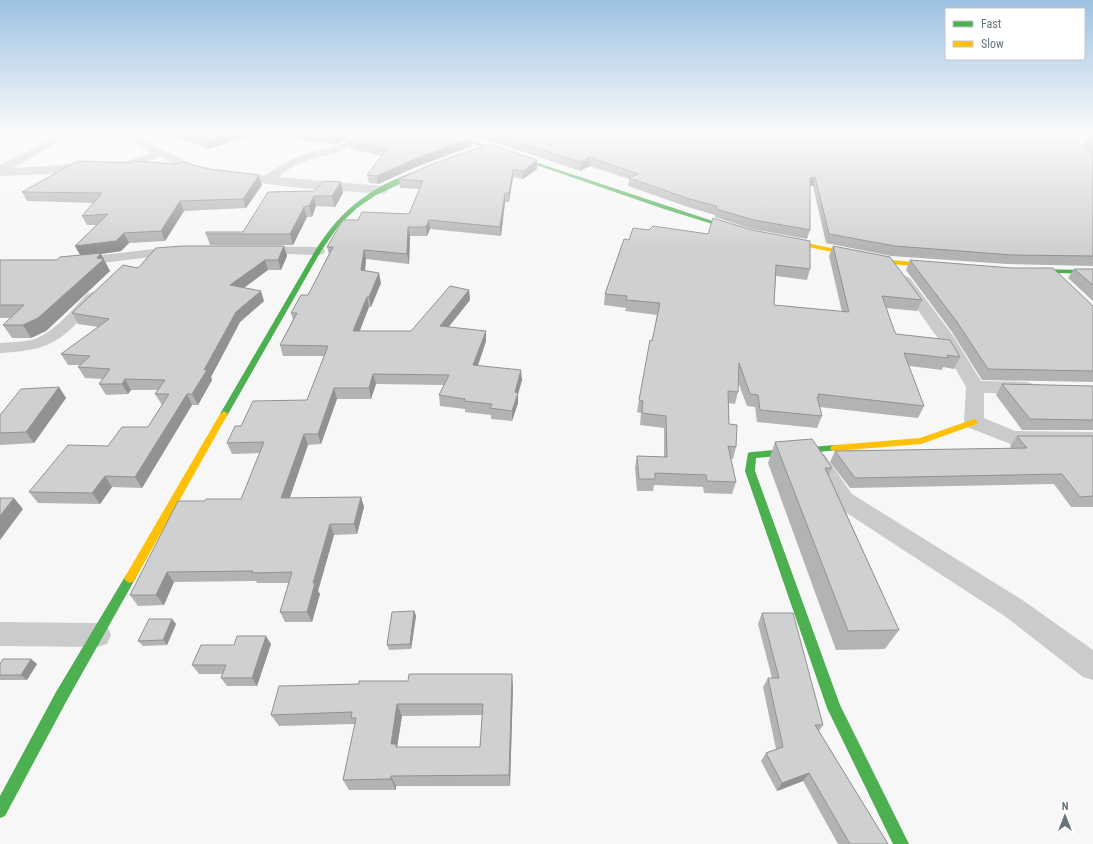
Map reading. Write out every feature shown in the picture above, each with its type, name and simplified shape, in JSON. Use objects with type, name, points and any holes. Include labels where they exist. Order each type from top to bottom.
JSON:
[{"type":"street","points":[[214,172],[266,180],[382,190]]},
{"type":"street","points":[[266,180],[277,172]]},
{"type":"street","points":[[0,811],[61,697],[318,251],[336,224],[361,202],[400,180],[420,172]]},
{"type":"street","points":[[564,172],[679,213],[750,234]]},
{"type":"street","points":[[773,239],[891,262],[945,266]]},
{"type":"street","points":[[66,263],[110,259],[140,253],[196,250]]},
{"type":"street","points":[[248,250],[318,251]]},
{"type":"street","points":[[118,274],[140,253]]},
{"type":"street","points":[[891,262],[945,336],[975,387],[974,422]]},
{"type":"street","points":[[1014,271],[1093,272]]},
{"type":"street","points":[[1050,272],[1066,286]]},
{"type":"street","points":[[0,348],[29,345],[44,341],[52,336],[102,289]]},
{"type":"street","points":[[975,387],[1047,389]]},
{"type":"street","points":[[901,844],[834,708],[750,471],[751,455],[921,441],[974,422],[1014,438],[1093,439]]},
{"type":"street","points":[[810,451],[844,500],[1016,610],[1093,667]]},
{"type":"street","points":[[0,634],[97,635]]},
{"type":"building","points":[[57,172],[237,172],[259,175],[243,199],[180,201],[161,231],[124,233],[116,241],[75,246],[108,214],[82,216],[102,193],[22,192]]},
{"type":"building","points":[[369,172],[385,172],[377,176],[367,175]]},
{"type":"building","points":[[414,172],[512,172],[509,193],[505,193],[500,227],[429,220],[426,227],[408,227],[407,254],[364,250],[361,270],[379,273],[353,331],[411,331],[450,286],[469,290],[440,326],[486,331],[473,365],[521,370],[515,392],[518,393],[512,411],[490,408],[492,404],[464,401],[465,399],[439,395],[449,375],[373,374],[369,388],[334,388],[318,434],[304,434],[281,498],[361,497],[354,524],[330,524],[313,583],[315,583],[307,612],[280,612],[292,572],[167,572],[156,595],[130,595],[178,501],[241,499],[264,442],[227,443],[235,426],[241,426],[253,401],[307,400],[328,346],[280,345],[297,313],[291,313],[301,295],[308,295],[333,247],[327,247],[343,220],[358,220],[362,212],[409,214],[423,181],[399,179]]},
{"type":"building","points":[[633,172],[1093,172],[1093,256],[1012,255],[895,246],[829,234],[815,177],[810,178],[810,230],[754,220],[716,209],[717,206],[690,199],[629,178],[638,174]]},
{"type":"building","points":[[324,181],[341,182],[332,196],[314,196],[309,206],[304,207],[290,234],[206,234],[206,232],[243,232],[268,192],[314,191]]},
{"type":"building","points":[[713,218],[752,230],[810,241],[810,269],[776,265],[774,305],[849,312],[833,246],[890,257],[922,300],[882,296],[896,334],[950,340],[960,357],[947,355],[948,358],[904,353],[924,406],[818,394],[819,397],[817,397],[822,416],[760,410],[758,395],[750,394],[739,363],[738,392],[728,391],[729,424],[737,425],[736,447],[728,446],[736,482],[707,481],[706,475],[655,473],[655,479],[639,479],[637,456],[667,457],[666,416],[642,413],[643,401],[639,400],[650,340],[652,341],[660,303],[626,300],[627,296],[605,294],[624,239],[629,240],[633,228],[649,230],[653,226],[708,234]]},
{"type":"building","points":[[182,246],[284,246],[278,260],[265,260],[230,285],[261,291],[236,312],[204,370],[207,370],[192,394],[187,394],[135,477],[105,476],[92,493],[29,492],[68,445],[108,446],[122,427],[148,427],[169,394],[155,394],[165,380],[125,379],[122,384],[99,384],[110,369],[78,367],[90,356],[61,354],[109,319],[72,313],[123,265],[138,268],[156,248]]},
{"type":"building","points":[[101,253],[97,258],[104,259],[38,318],[23,325],[3,325],[24,305],[0,305],[0,260],[57,260],[60,257]]},
{"type":"building","points":[[910,260],[1012,268],[1053,268],[1093,306],[1093,371],[988,369],[957,322]]},
{"type":"building","points":[[1074,269],[1093,269],[1093,285]]},
{"type":"building","points":[[1002,384],[1093,386],[1093,420],[1030,419]]},
{"type":"building","points":[[59,387],[26,432],[0,433],[0,415],[21,389]]},
{"type":"building","points":[[1017,436],[1093,436],[1093,496],[1080,497],[1062,474],[855,478],[835,451],[1027,448]]},
{"type":"building","points":[[812,439],[832,468],[825,468],[899,630],[848,631],[775,442]]},
{"type":"building","points":[[0,498],[14,498],[0,516]]},
{"type":"building","points":[[414,611],[410,644],[387,645],[392,612]]},
{"type":"building","points":[[762,613],[793,613],[823,725],[815,725],[888,844],[850,844],[809,773],[782,783],[766,753],[783,747],[768,678],[779,678]]},
{"type":"building","points":[[149,619],[172,619],[163,640],[138,641]]},
{"type":"building","points":[[237,636],[266,636],[252,678],[221,678],[226,665],[192,665],[201,645],[234,645]]},
{"type":"building","points":[[3,659],[31,659],[21,675],[0,675],[0,664]]},
{"type":"building","points":[[409,674],[512,674],[509,775],[391,776],[391,779],[343,780],[356,718],[351,718],[352,712],[271,715],[279,686],[359,684],[359,681],[408,681]],"holes":[[[397,704],[483,704],[480,747],[396,747],[396,744],[391,744]]]},
{"type":"traffic: fast","points":[[224,414],[327,236],[346,214],[364,200],[394,183],[420,172]]},
{"type":"traffic: fast","points":[[561,172],[740,231]]},
{"type":"traffic: fast","points":[[1027,271],[1093,272]]},
{"type":"traffic: fast","points":[[835,448],[751,455],[750,471],[834,708],[901,844]]},
{"type":"traffic: fast","points":[[0,811],[61,697],[130,578]]},
{"type":"traffic: slow","points":[[781,240],[891,262],[938,266]]},
{"type":"traffic: slow","points":[[130,578],[224,414]]},
{"type":"traffic: slow","points":[[835,448],[921,441],[974,422]]}]
